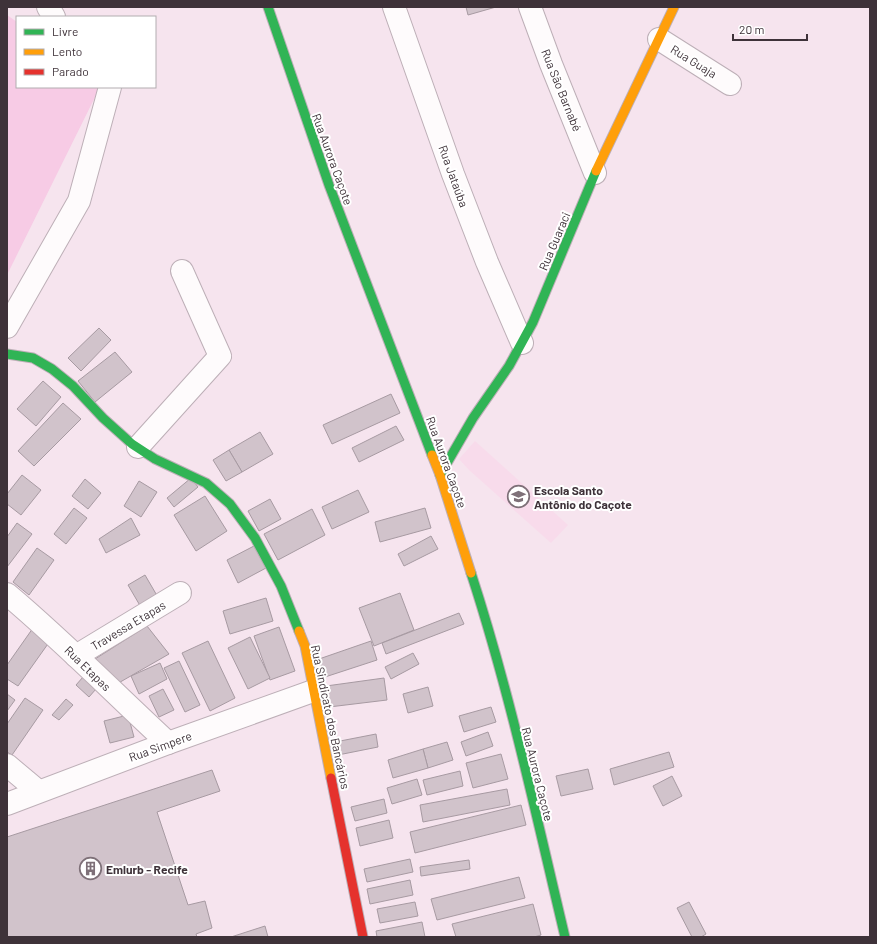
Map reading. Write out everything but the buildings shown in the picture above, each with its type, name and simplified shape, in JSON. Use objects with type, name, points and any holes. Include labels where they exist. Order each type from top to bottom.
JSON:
[{"type":"street","name":"Rua Aurora Caçote","points":[[268,7],[329,185],[440,475],[487,622],[565,937]]},
{"type":"street","name":"Rua Jataúba","points":[[394,7],[456,182],[487,262],[522,342]]},
{"type":"street","name":"Rua São Barnabé","points":[[530,7],[551,64],[595,173]]},
{"type":"street","name":"Rua Guaraci","points":[[440,475],[473,418],[509,366],[522,342],[532,322],[595,173],[674,7]]},
{"type":"street","name":"Rua Guaja","points":[[659,39],[730,84]]},
{"type":"street","points":[[7,327],[79,201],[110,88]]},
{"type":"street","points":[[138,447],[220,356],[182,271]]},
{"type":"street","name":"Rua Sindicato dos Bancários","points":[[7,354],[33,358],[52,369],[73,386],[103,418],[132,444],[155,459],[206,483],[230,504],[255,538],[281,586],[305,646],[363,937]]},
{"type":"street","name":"Travessa Etapas","points":[[76,656],[180,593]]},
{"type":"street","name":"Rua Etapas","points":[[7,594],[43,624],[168,743]]},
{"type":"street","name":"Rua Simpere","points":[[7,804],[38,791],[313,691]]},
{"type":"street","points":[[7,765],[38,791]]},
{"type":"shaded area","points":[[7,15],[16,21],[16,88],[100,88],[7,275]]},
{"type":"shaded area","name":"Escola Santo Antônio do Caçote","points":[[475,441],[568,525],[551,543],[469,470],[459,459]]},
{"type":"traffic: fast","points":[[268,7],[329,185],[432,455]]},
{"type":"traffic: fast","points":[[440,475],[473,418],[509,366],[533,322],[596,171]]},
{"type":"traffic: fast","points":[[7,354],[33,358],[52,369],[73,386],[103,418],[132,444],[155,459],[206,483],[230,504],[255,538],[281,586],[299,631]]},
{"type":"traffic: fast","points":[[471,573],[510,709],[565,937]]},
{"type":"traffic: slow","points":[[596,171],[674,7]]},
{"type":"traffic: slow","points":[[432,455],[440,475],[471,573]]},
{"type":"traffic: slow","points":[[299,631],[305,646],[331,778]]},
{"type":"traffic: jam","points":[[331,778],[363,937]]},
{"type":"place","name":"Escola Santo Antônio do Caçote","points":[[519,497]]},
{"type":"place","name":"Emlurb - Recife","points":[[91,869]]}]
